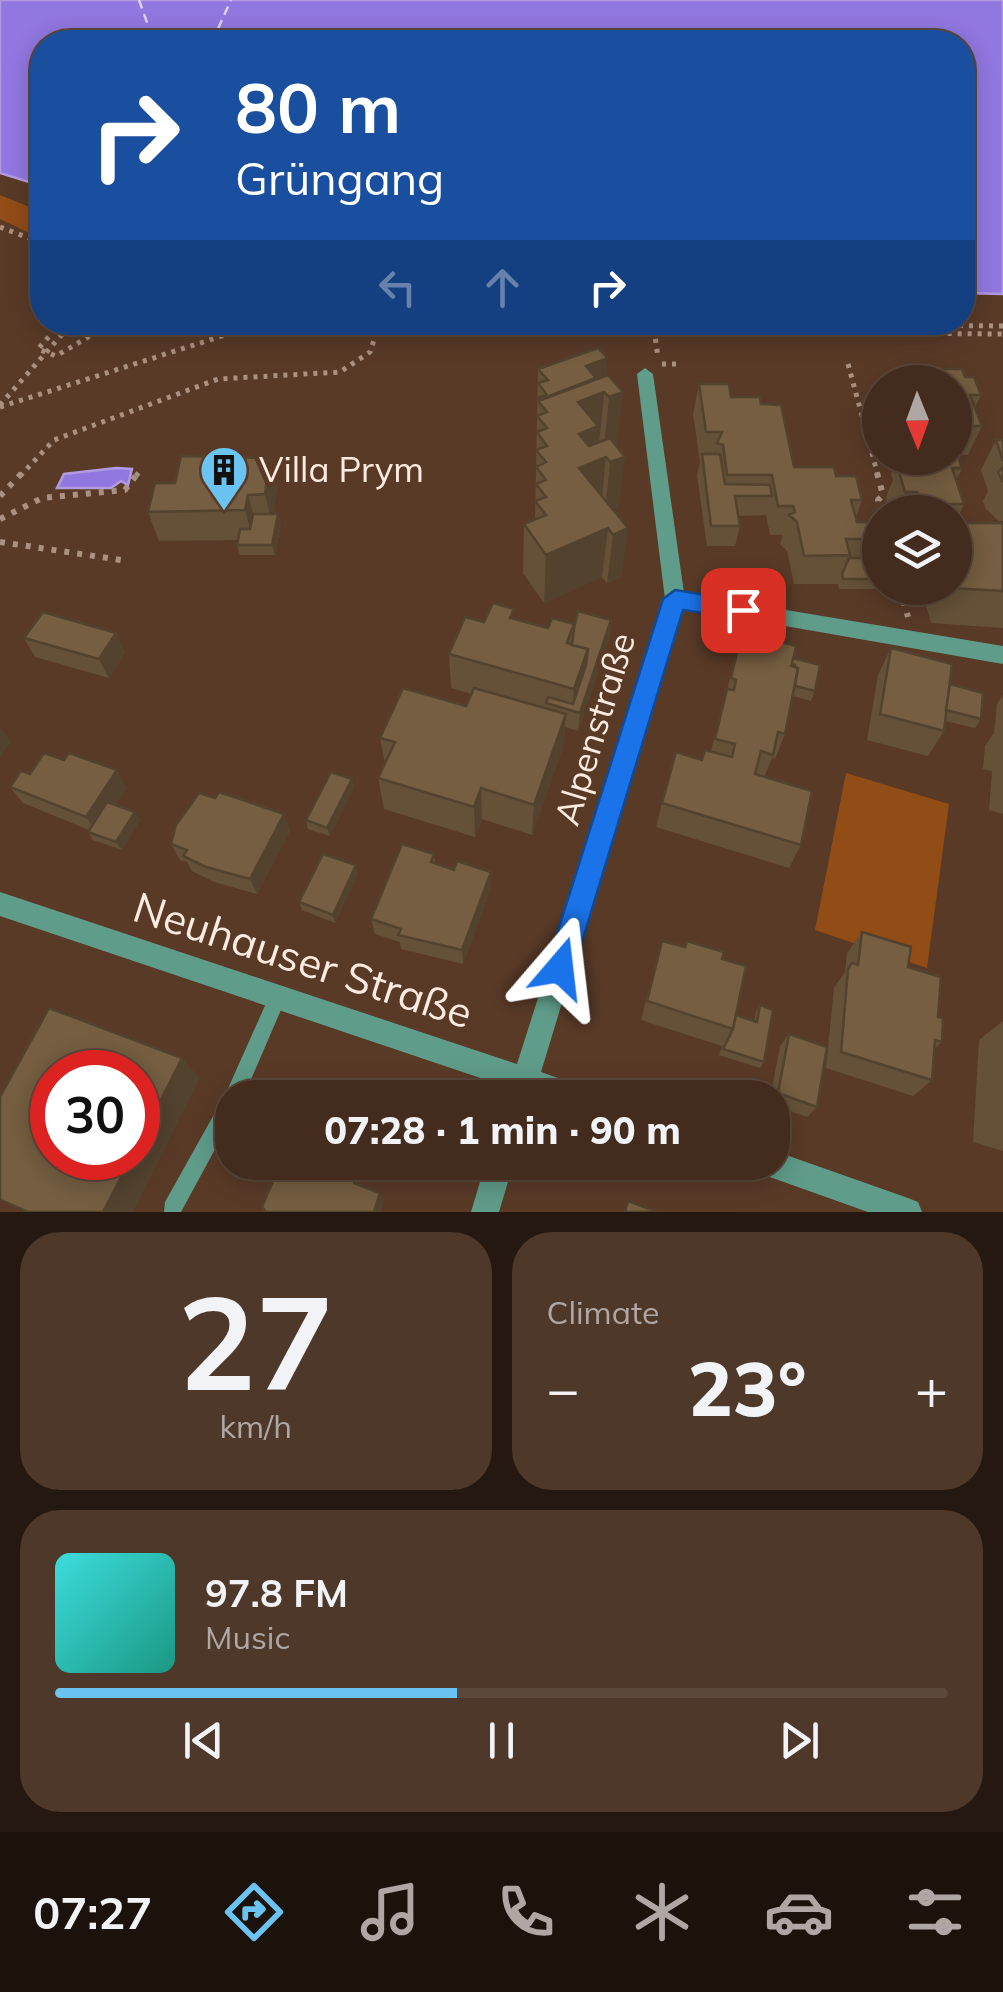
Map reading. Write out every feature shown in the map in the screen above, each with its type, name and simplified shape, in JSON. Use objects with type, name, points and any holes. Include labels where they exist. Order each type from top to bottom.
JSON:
[{"type":"street","name":"Alpenstraße","points":[[525,1080],[675,599],[652,369]]},
{"type":"street","points":[[675,599],[1003,655]]},
{"type":"street","name":"Neuhauser Straße","points":[[0,904],[278,996],[502,1080]]},
{"type":"street","points":[[790,1170],[908,1212]]},
{"type":"street","points":[[485,1212],[495,1180]]},
{"type":"lane","points":[[241,1080],[278,996]]},
{"type":"lane","points":[[172,1209],[215,1131]]},
{"type":"path","points":[[0,226],[30,238]]},
{"type":"path","points":[[975,326],[1003,326]]},
{"type":"path","points":[[975,334],[1003,334]]},
{"type":"path","points":[[50,335],[38,349],[56,356],[92,335]]},
{"type":"path","points":[[0,406],[63,335]]},
{"type":"path","points":[[0,406],[226,335]]},
{"type":"path","points":[[0,496],[54,440],[218,379],[243,374],[339,375],[372,350],[376,335]]},
{"type":"path","points":[[652,369],[681,364]]},
{"type":"path","points":[[848,364],[862,415]]},
{"type":"path","points":[[0,519],[42,498],[125,490],[139,472]]},
{"type":"path","points":[[0,542],[128,561]]},
{"type":"shaded area","points":[[0,0],[1003,0],[1003,294],[975,293],[975,30],[30,30],[30,182],[0,173]]},
{"type":"shaded area","points":[[0,195],[30,207],[30,233],[0,219]]},
{"type":"shaded area","points":[[132,469],[128,485],[121,481],[111,488],[57,488],[64,474]]},
{"type":"shaded area","points":[[846,773],[949,804],[927,968],[815,930]]},
{"type":"building","points":[[598,348],[608,358],[586,366],[596,378],[539,400],[547,395],[538,383],[548,380],[538,369]]},
{"type":"building","points":[[608,375],[623,392],[609,397],[604,392],[578,402],[598,426],[579,434],[589,446],[610,438],[625,457],[610,462],[606,457],[579,468],[628,528],[613,535],[608,528],[546,555],[524,524],[546,515],[535,501],[546,497],[536,484],[546,480],[536,467],[546,462],[536,450],[547,446],[537,432],[547,428],[537,416],[547,412],[538,401]]},
{"type":"building","points":[[972,377],[974,377],[981,395],[972,395]]},
{"type":"building","points":[[699,384],[729,384],[731,397],[760,397],[761,404],[781,405],[794,467],[834,467],[836,476],[856,476],[862,500],[851,500],[857,522],[862,522],[862,539],[846,539],[850,555],[804,556],[797,522],[789,515],[795,512],[793,506],[778,506],[772,475],[727,475],[723,445],[717,443],[722,432],[706,432]]},
{"type":"building","points":[[972,400],[982,426],[972,426]]},
{"type":"building","points":[[996,440],[1003,440],[1003,461]]},
{"type":"building","points":[[702,454],[720,454],[725,484],[770,485],[772,496],[735,496],[740,526],[711,526]]},
{"type":"building","points":[[181,456],[270,458],[265,494],[248,495],[245,510],[148,512],[155,483],[175,483]]},
{"type":"building","points":[[900,475],[954,475],[961,495],[918,495],[905,492]]},
{"type":"building","points":[[253,514],[278,514],[272,545],[237,545],[240,529],[250,529]]},
{"type":"building","points":[[972,523],[1003,523],[1003,591],[972,589]]},
{"type":"building","points":[[849,558],[862,558],[862,579],[843,579]]},
{"type":"building","points":[[493,603],[514,609],[510,618],[548,628],[552,618],[574,624],[567,643],[588,649],[574,689],[449,654],[465,617],[484,622]]},
{"type":"building","points":[[578,611],[611,620],[580,713],[546,703],[548,697],[573,704],[588,649],[572,645]]},
{"type":"building","points":[[43,612],[116,633],[99,659],[24,638]]},
{"type":"building","points":[[742,632],[796,646],[792,666],[798,668],[785,734],[778,732],[773,755],[761,751],[755,774],[812,791],[801,845],[662,803],[676,752],[702,760],[705,750],[732,757],[735,744],[715,739],[727,689],[734,690],[736,680],[731,678]]},
{"type":"building","points":[[891,648],[952,664],[944,731],[880,714]]},
{"type":"building","points":[[793,658],[820,665],[815,691],[795,686],[798,668],[792,666],[796,665],[792,664]]},
{"type":"building","points":[[950,684],[983,693],[981,719],[946,710]]},
{"type":"building","points":[[403,688],[466,706],[474,688],[566,714],[534,805],[481,788],[474,807],[378,778],[395,742],[380,738]]},
{"type":"building","points":[[44,753],[64,760],[69,753],[117,770],[86,817],[10,787],[21,771],[30,774]]},
{"type":"building","points":[[331,772],[352,779],[327,828],[306,820]]},
{"type":"building","points":[[219,792],[284,814],[250,879],[206,867],[183,856],[187,850],[171,844],[176,825],[199,793],[215,798]]},
{"type":"building","points":[[107,802],[135,812],[116,842],[88,832]]},
{"type":"building","points":[[402,844],[434,854],[431,862],[454,870],[457,861],[491,872],[462,950],[398,935],[401,929],[371,919]]},
{"type":"building","points":[[323,854],[356,865],[333,915],[299,902]]},
{"type":"building","points":[[862,932],[911,947],[908,967],[941,977],[938,1017],[943,1018],[942,1042],[935,1040],[932,1080],[841,1052],[848,969],[852,963],[858,965]]},
{"type":"building","points":[[662,941],[685,947],[687,941],[724,952],[722,959],[746,966],[733,1029],[647,1001]]},
{"type":"building","points":[[760,1005],[773,1010],[764,1062],[723,1049],[736,1015],[757,1022]]},
{"type":"building","points":[[49,1008],[182,1058],[160,1102],[160,1050],[30,1050],[30,1180],[120,1180],[103,1212],[28,1212],[0,1200],[0,1097]]},
{"type":"building","points":[[789,1034],[827,1047],[817,1107],[790,1097],[790,1080],[780,1080]]},
{"type":"building","points":[[353,1180],[380,1193],[374,1212],[266,1212],[262,1207],[273,1181]]},
{"type":"building","points":[[628,1201],[657,1212],[625,1212]]},
{"type":"ferry route","points":[[139,0],[150,30]]},
{"type":"ferry route","points":[[217,30],[231,0]]},
{"type":"place","name":"Villa Prym","points":[[224,512]]},
{"type":"route","points":[[560,968],[675,599],[743,610]]}]
